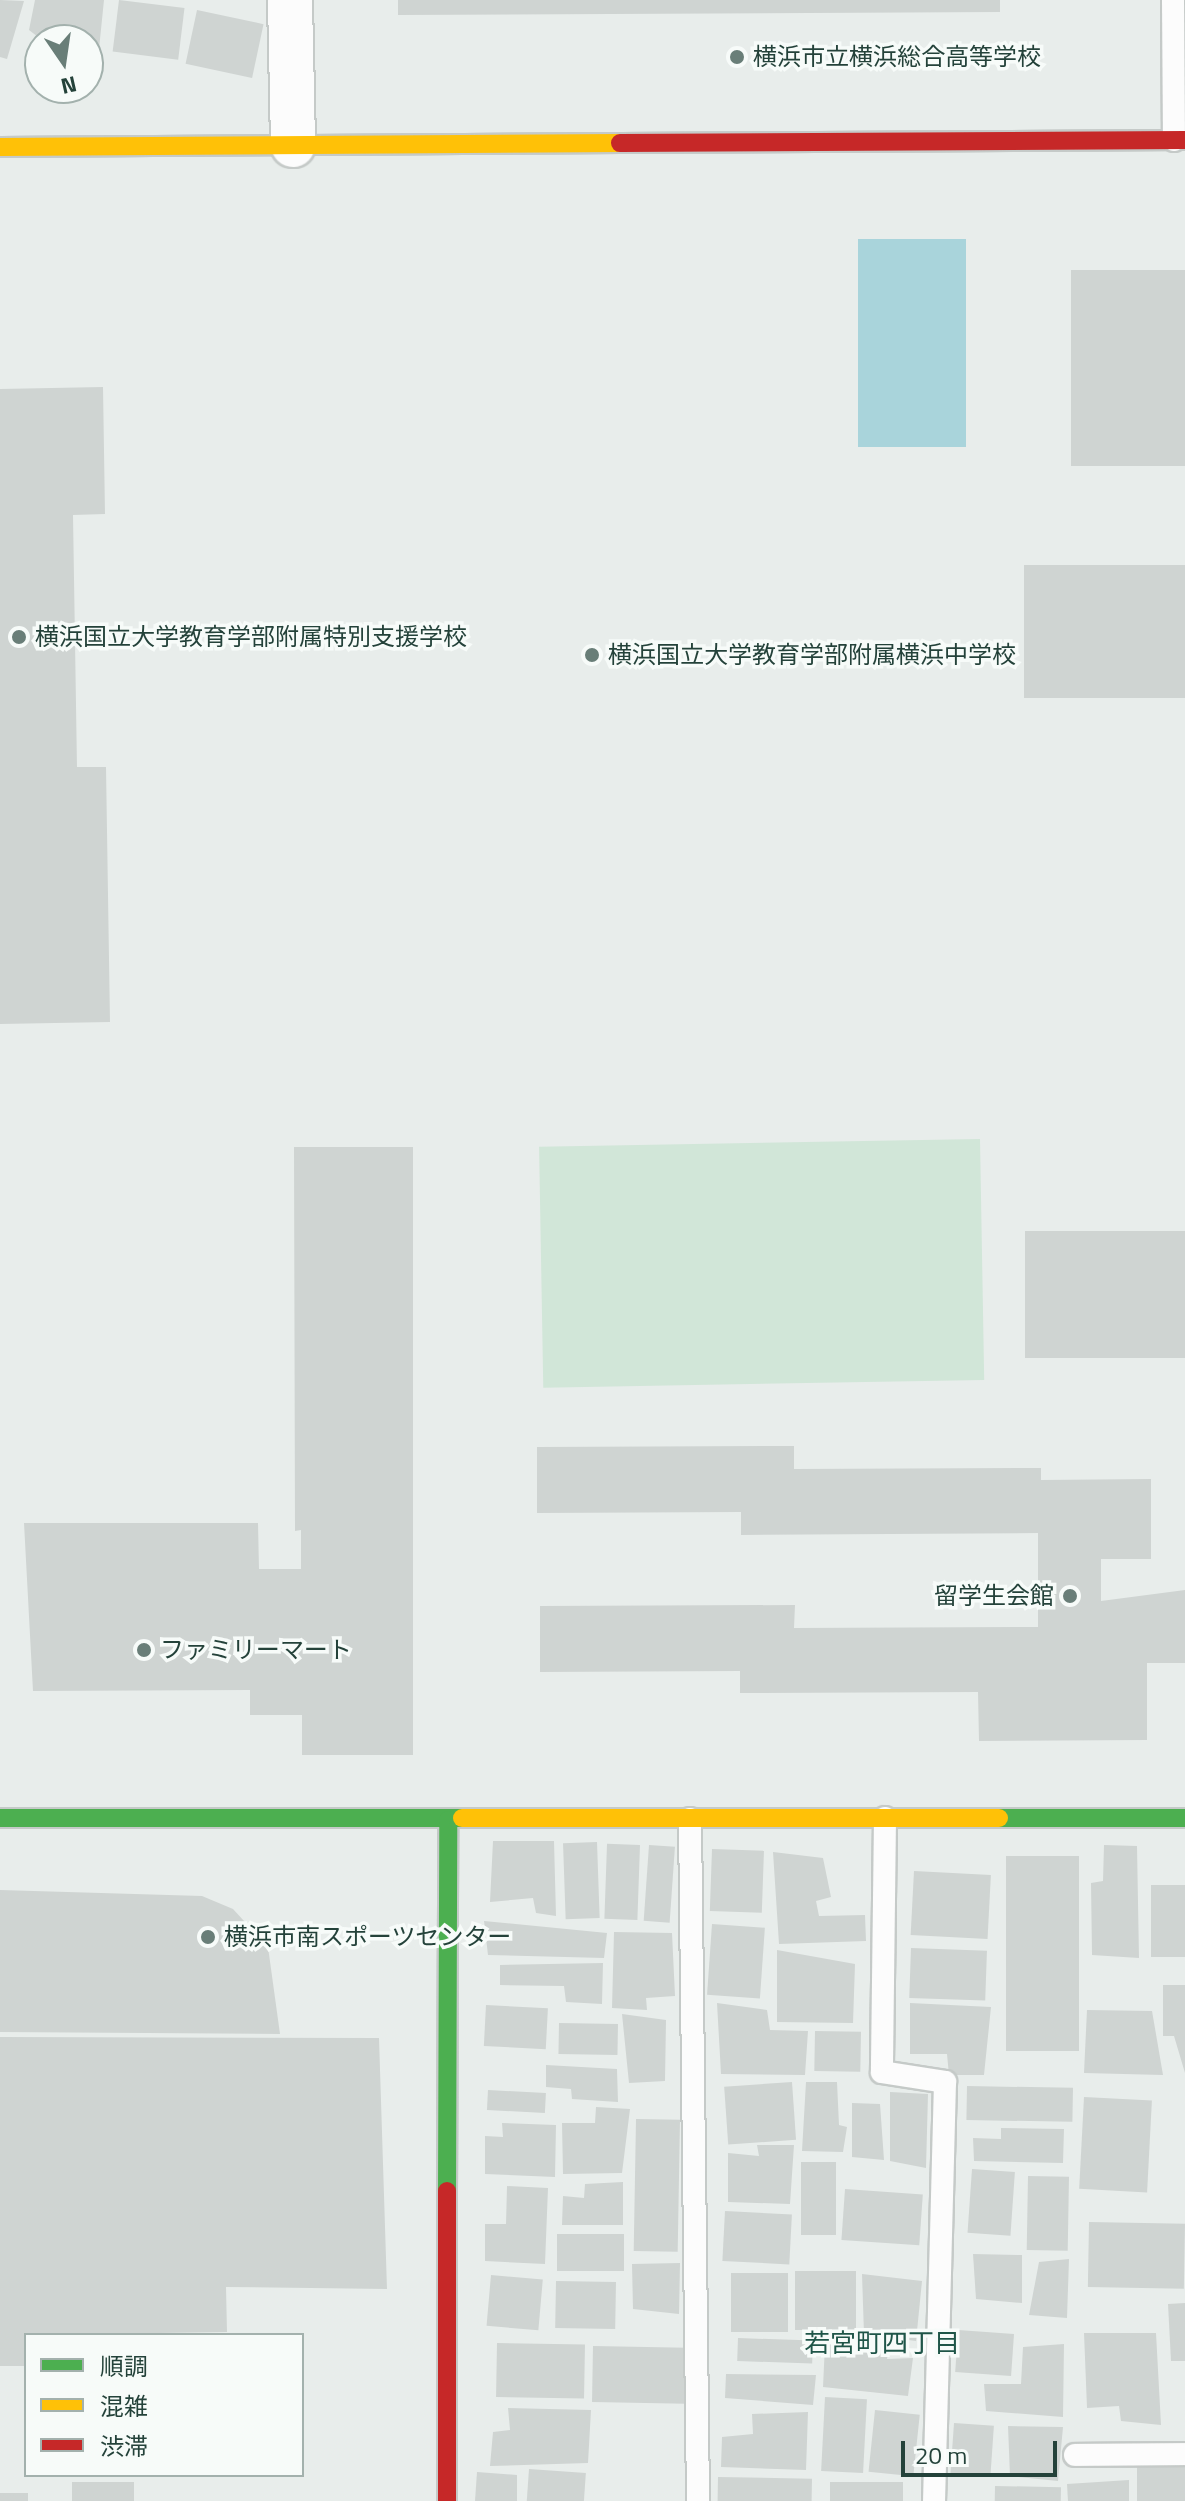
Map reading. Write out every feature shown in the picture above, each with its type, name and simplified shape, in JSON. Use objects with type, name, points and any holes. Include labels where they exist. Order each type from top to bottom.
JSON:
[{"type":"street","points":[[290,0],[293,145]]},
{"type":"street","points":[[0,147],[1180,140]]},
{"type":"street","points":[[0,1818],[1185,1818]]},
{"type":"street","points":[[447,2501],[448,1820]]},
{"type":"lane","points":[[1173,0],[1180,140]]},
{"type":"lane","points":[[885,1818],[882,2072],[945,2082],[934,2501]]},
{"type":"lane","points":[[690,1819],[698,2501]]},
{"type":"lane","points":[[1075,2455],[1185,2454]]},
{"type":"green space","points":[[980,1139],[984,1380],[543,1388],[539,1147]]},
{"type":"water","points":[[858,239],[966,239],[966,447],[858,447]]},
{"type":"building","points":[[0,0],[24,1],[7,59],[0,57]]},
{"type":"building","points":[[35,0],[104,0],[102,24],[30,24]]},
{"type":"building","points":[[119,0],[185,8],[178,60],[113,52]]},
{"type":"building","points":[[398,0],[1000,0],[1000,12],[398,15]]},
{"type":"building","points":[[197,10],[264,24],[252,78],[186,64]]},
{"type":"building","points":[[1071,270],[1185,270],[1185,466],[1071,466]]},
{"type":"building","points":[[103,387],[105,514],[73,515],[77,767],[106,767],[110,1022],[0,1024],[0,389]]},
{"type":"building","points":[[1024,565],[1185,565],[1185,698],[1024,698]]},
{"type":"building","points":[[294,1147],[413,1147],[413,1755],[302,1755],[302,1715],[250,1715],[250,1690],[33,1691],[24,1523],[258,1523],[259,1569],[301,1569],[301,1530],[295,1531]]},
{"type":"building","points":[[1025,1231],[1185,1231],[1185,1358],[1025,1358]]},
{"type":"building","name":"留学生会館","points":[[794,1446],[794,1469],[1041,1468],[1041,1480],[1151,1479],[1151,1559],[1101,1559],[1101,1601],[1185,1590],[1185,1663],[1147,1663],[1147,1740],[979,1741],[978,1692],[740,1693],[740,1671],[540,1672],[540,1606],[795,1605],[794,1628],[1038,1627],[1038,1533],[741,1535],[741,1512],[537,1513],[537,1447]]},
{"type":"building","points":[[493,1841],[554,1841],[556,1916],[536,1913],[533,1898],[490,1902]]},
{"type":"building","points":[[597,1842],[600,1918],[566,1919],[563,1843]]},
{"type":"building","points":[[607,1844],[640,1845],[637,1920],[604,1919]]},
{"type":"building","points":[[649,1845],[675,1847],[670,1923],[644,1921]]},
{"type":"building","points":[[1104,1845],[1137,1846],[1139,1958],[1092,1955],[1091,1883],[1103,1881]]},
{"type":"building","points":[[712,1849],[764,1851],[762,1913],[710,1911]]},
{"type":"building","points":[[773,1852],[823,1858],[831,1897],[816,1901],[819,1916],[865,1915],[866,1941],[779,1944]]},
{"type":"building","points":[[1006,1856],[1079,1856],[1079,2051],[1006,2051]]},
{"type":"building","points":[[914,1871],[991,1875],[988,1939],[911,1935]]},
{"type":"building","points":[[1151,1885],[1185,1885],[1185,1957],[1151,1957]]},
{"type":"building","points":[[0,1890],[202,1896],[233,1909],[268,1947],[280,2034],[0,2032]]},
{"type":"building","points":[[484,1921],[607,1933],[604,1958],[488,1955]]},
{"type":"building","points":[[712,1924],[765,1928],[760,1999],[707,1995]]},
{"type":"building","points":[[614,1932],[672,1933],[675,1996],[646,1998],[647,2010],[612,2008]]},
{"type":"building","points":[[911,1948],[987,1951],[985,2001],[909,1998]]},
{"type":"building","points":[[777,1950],[855,1964],[853,2023],[777,2022]]},
{"type":"building","points":[[603,1963],[602,2004],[566,2002],[564,1986],[500,1985],[500,1965]]},
{"type":"building","points":[[1163,1985],[1185,1985],[1185,2073],[1174,2036],[1163,2036]]},
{"type":"building","points":[[717,2003],[767,2010],[770,2030],[808,2031],[805,2075],[721,2074]]},
{"type":"building","points":[[910,2003],[991,2007],[984,2075],[949,2075],[947,2054],[910,2054]]},
{"type":"building","points":[[486,2005],[548,2008],[546,2049],[484,2046]]},
{"type":"building","points":[[1087,2010],[1152,2011],[1163,2075],[1084,2073]]},
{"type":"building","points":[[622,2014],[666,2020],[665,2081],[629,2083]]},
{"type":"building","points":[[559,2023],[618,2024],[617,2055],[558,2054]]},
{"type":"building","points":[[815,2031],[861,2032],[860,2072],[814,2071]]},
{"type":"building","points":[[0,2037],[379,2038],[387,2289],[226,2287],[227,2332],[24,2333],[24,2366],[0,2366]]},
{"type":"building","points":[[546,2065],[617,2069],[618,2102],[572,2099],[571,2089],[546,2087]]},
{"type":"building","points":[[792,2082],[796,2140],[728,2145],[724,2087]]},
{"type":"building","points":[[806,2082],[837,2082],[839,2125],[847,2127],[843,2152],[802,2151]]},
{"type":"building","points":[[967,2086],[1073,2088],[1072,2122],[966,2120]]},
{"type":"building","points":[[488,2090],[546,2093],[545,2113],[487,2110]]},
{"type":"building","points":[[890,2092],[928,2094],[926,2168],[890,2161]]},
{"type":"building","points":[[1084,2097],[1152,2101],[1147,2192],[1079,2189]]},
{"type":"building","points":[[852,2103],[880,2104],[884,2160],[852,2157]]},
{"type":"building","points":[[596,2107],[630,2109],[622,2173],[563,2174],[562,2123],[595,2123]]},
{"type":"building","points":[[636,2119],[680,2120],[678,2252],[634,2251]]},
{"type":"building","points":[[502,2123],[556,2125],[555,2177],[485,2174],[485,2136],[503,2137]]},
{"type":"building","points":[[1001,2128],[1064,2129],[1063,2163],[974,2161],[973,2138],[1001,2139]]},
{"type":"building","points":[[757,2145],[794,2145],[790,2204],[728,2202],[728,2153],[759,2156]]},
{"type":"building","points":[[801,2162],[836,2162],[836,2235],[801,2235]]},
{"type":"building","points":[[972,2169],[1015,2172],[1010,2236],[968,2233]]},
{"type":"building","points":[[1028,2176],[1069,2177],[1068,2251],[1027,2250]]},
{"type":"building","points":[[623,2182],[623,2225],[562,2225],[563,2196],[584,2198],[585,2184]]},
{"type":"building","points":[[507,2186],[548,2188],[545,2264],[485,2261],[485,2224],[506,2224]]},
{"type":"building","points":[[845,2189],[923,2194],[919,2245],[841,2240]]},
{"type":"building","points":[[725,2211],[792,2215],[789,2264],[722,2261]]},
{"type":"building","points":[[1089,2222],[1185,2224],[1184,2289],[1088,2287]]},
{"type":"building","points":[[557,2234],[624,2234],[624,2271],[557,2271]]},
{"type":"building","points":[[973,2254],[1022,2255],[1022,2303],[976,2299]]},
{"type":"building","points":[[1069,2259],[1067,2318],[1029,2315],[1039,2262]]},
{"type":"building","points":[[680,2263],[679,2314],[633,2309],[632,2264]]},
{"type":"building","points":[[795,2271],[856,2271],[856,2330],[795,2330]]},
{"type":"building","points":[[731,2273],[788,2273],[788,2332],[731,2332]]},
{"type":"building","points":[[862,2274],[922,2281],[916,2341],[864,2334]]},
{"type":"building","points":[[491,2275],[543,2280],[538,2330],[487,2326]]},
{"type":"building","points":[[556,2281],[616,2282],[615,2329],[555,2328]]},
{"type":"building","points":[[1185,2303],[1185,2361],[1171,2361],[1168,2304]]},
{"type":"building","points":[[958,2330],[1014,2334],[1011,2376],[955,2372]]},
{"type":"building","points":[[1084,2333],[1156,2333],[1161,2425],[1121,2421],[1119,2406],[1087,2408]]},
{"type":"building","points":[[738,2338],[813,2341],[812,2364],[737,2361]]},
{"type":"building","points":[[497,2343],[585,2345],[584,2399],[496,2397]]},
{"type":"building","points":[[825,2344],[889,2347],[887,2359],[913,2358],[908,2396],[823,2387]]},
{"type":"building","points":[[1064,2344],[1063,2417],[986,2411],[984,2384],[1021,2384],[1023,2347]]},
{"type":"building","points":[[593,2346],[687,2348],[686,2404],[592,2402]]},
{"type":"building","points":[[726,2374],[816,2375],[813,2405],[725,2398]]},
{"type":"building","points":[[825,2397],[867,2399],[863,2473],[821,2471]]},
{"type":"building","points":[[508,2408],[591,2410],[588,2463],[490,2466],[493,2432],[510,2430]]},
{"type":"building","points":[[875,2410],[920,2415],[913,2476],[869,2472]]},
{"type":"building","points":[[808,2412],[806,2470],[721,2467],[722,2437],[753,2434],[752,2414]]},
{"type":"building","points":[[954,2423],[994,2426],[990,2477],[950,2474]]},
{"type":"building","points":[[1008,2426],[1063,2427],[1058,2481],[1010,2476]]},
{"type":"building","points":[[1137,2467],[1185,2467],[1185,2501],[1137,2501]]},
{"type":"building","points":[[529,2469],[586,2473],[584,2501],[527,2501]]},
{"type":"building","points":[[477,2472],[517,2475],[517,2501],[475,2501]]},
{"type":"building","points":[[718,2477],[812,2479],[812,2501],[718,2501]]},
{"type":"building","points":[[1129,2480],[1129,2501],[1068,2501],[1067,2484]]},
{"type":"building","points":[[72,2482],[134,2482],[134,2501],[72,2501]]},
{"type":"building","points":[[830,2482],[903,2482],[903,2501],[830,2501]]},
{"type":"building","points":[[995,2486],[1061,2487],[1061,2501],[995,2501]]},
{"type":"building","points":[[0,2493],[28,2493],[28,2501],[0,2501]]},
{"type":"traffic: fast","points":[[0,1818],[462,1818]]},
{"type":"traffic: fast","points":[[999,1818],[1185,1818]]},
{"type":"traffic: fast","points":[[447,2191],[448,1820]]},
{"type":"traffic: slow","points":[[0,147],[620,143]]},
{"type":"traffic: slow","points":[[462,1818],[999,1818]]},
{"type":"traffic: jam","points":[[620,143],[1185,140]]},
{"type":"traffic: jam","points":[[447,2191],[447,2501]]},
{"type":"place","name":"横浜市立横浜総合高等学校","points":[[737,57]]},
{"type":"place","name":"横浜国立大学教育学部附属特別支援学校","points":[[19,637]]},
{"type":"place","name":"横浜国立大学教育学部附属横浜中学校","points":[[592,655]]},
{"type":"place","name":"留学生会館","points":[[1070,1596]]},
{"type":"place","name":"ファミリーマート","points":[[144,1650]]},
{"type":"place","name":"横浜市南スポーツセンター","points":[[208,1937]]},
{"type":"district","name":"若宮町四丁目","points":[[882,2343]]}]
